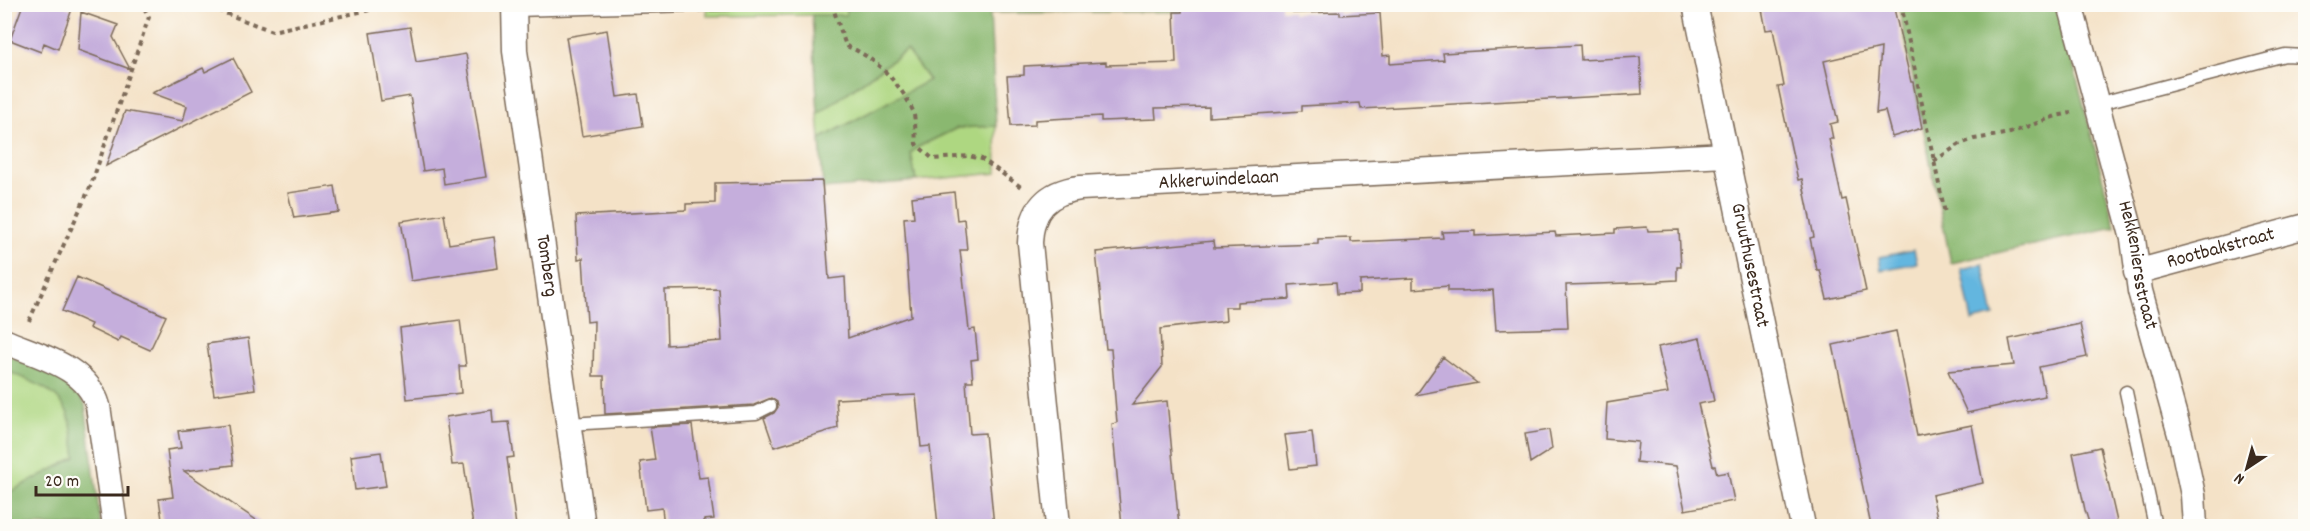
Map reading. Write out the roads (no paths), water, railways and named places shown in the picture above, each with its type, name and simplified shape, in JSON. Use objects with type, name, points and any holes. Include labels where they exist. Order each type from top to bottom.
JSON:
[{"type":"street","name":"Gruuthusestraat","points":[[1695,4],[1803,526]]},
{"type":"street","name":"Hekkeniersstraat","points":[[2070,4],[2133,239],[2140,291],[2181,438],[2193,495],[2195,526]]},
{"type":"street","name":"Tomberg","points":[[514,8],[515,51],[583,526]]},
{"type":"street","name":"Akkerwindelaan","points":[[1058,526],[1030,243],[1032,223],[1037,213],[1051,197],[1060,192],[1115,186],[1726,155]]},
{"type":"street","name":"Rootbakstraat","points":[[2136,272],[2306,226]]},
{"type":"street","points":[[11,344],[71,370],[92,391],[98,406],[115,526]]},
{"type":"lane","points":[[514,8],[729,4]]},
{"type":"lane","points":[[2097,104],[2285,55],[2306,56]]},
{"type":"lane","points":[[2126,392],[2155,526]]},
{"type":"lane","points":[[569,424],[756,413],[770,406]]},
{"type":"water","points":[[1914,250],[1917,263],[1881,270],[1879,257]]},
{"type":"water","points":[[1983,264],[1994,316],[1972,321],[1961,269]]}]
